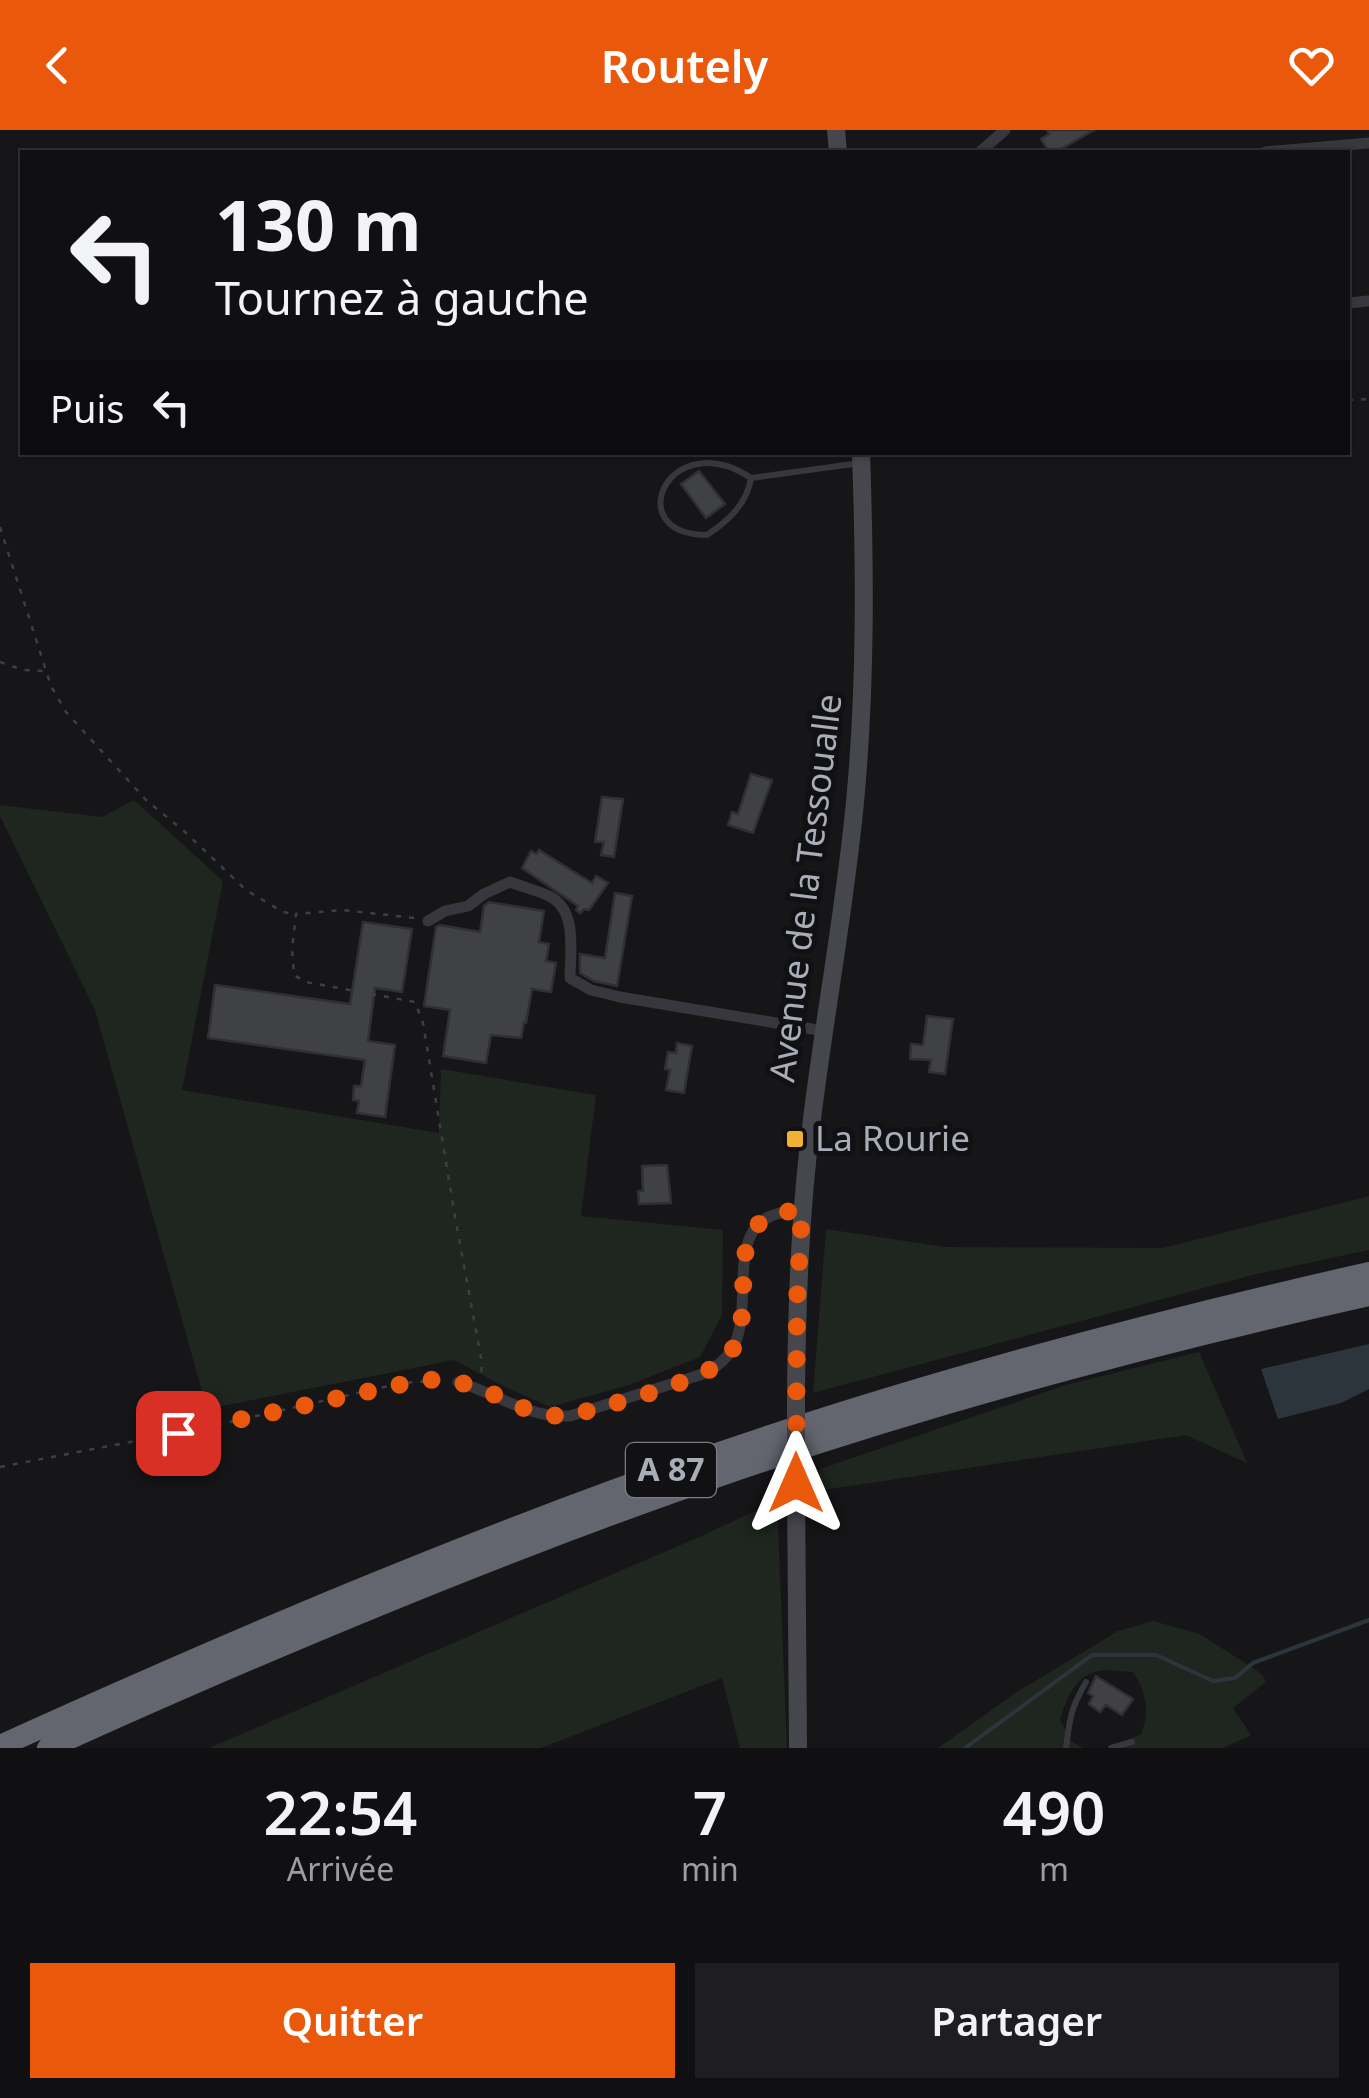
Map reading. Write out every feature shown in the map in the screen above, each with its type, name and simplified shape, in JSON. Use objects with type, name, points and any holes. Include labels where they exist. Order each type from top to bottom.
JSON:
[{"type":"highway","name":"A 87","points":[[0,1746],[188,1661],[398,1573],[718,1454],[1042,1354],[1369,1272]]},
{"type":"highway","name":"A 87","points":[[48,1748],[285,1643],[582,1525],[724,1474],[1046,1374],[1369,1295]]},
{"type":"main road","name":"Avenue de la Tessoualle","points":[[798,1748],[797,1301],[811,1121],[848,878],[862,728],[865,644],[861,457]]},
{"type":"street","points":[[982,150],[1004,130]]},
{"type":"street","points":[[1288,150],[1369,143]]},
{"type":"street","points":[[428,922],[444,911],[468,906],[510,882],[553,898],[567,916],[570,978],[591,990],[824,1031]]},
{"type":"street","points":[[458,1382],[552,1417],[570,1416],[706,1373],[735,1344],[744,1256],[753,1231],[771,1215],[802,1211]]},
{"type":"lane","points":[[750,478],[737,510],[707,535],[687,535],[668,524],[660,507],[662,490],[674,473],[692,464],[719,463],[750,478],[861,457]]},
{"type":"lane","points":[[1066,1748],[1068,1722],[1086,1682]]},
{"type":"lane","points":[[1111,1748],[1132,1742]]},
{"type":"path","points":[[0,527],[51,686],[66,712],[146,800],[246,890],[282,912],[343,910],[428,922]]},
{"type":"path","points":[[0,662],[23,670],[46,671]]},
{"type":"path","points":[[296,914],[294,975],[306,982],[415,1002],[420,1012],[482,1363],[478,1388]]},
{"type":"path","points":[[0,1466],[208,1428],[402,1384],[458,1382]]},
{"type":"shaded area","points":[[134,800],[223,881],[182,1090],[439,1133],[441,1069],[596,1095],[581,1216],[723,1230],[722,1315],[700,1357],[629,1385],[550,1407],[454,1360],[207,1409],[95,1010],[0,816],[0,805],[102,817]]},
{"type":"shaded area","points":[[1369,1196],[1369,1250],[1252,1275],[813,1393],[826,1229],[945,1247],[1163,1248]]},
{"type":"shaded area","points":[[1369,1344],[1369,1389],[1341,1403],[1278,1419],[1261,1369]]},
{"type":"shaded area","points":[[1199,1352],[1247,1463],[1186,1435],[817,1491],[820,1469],[1066,1385]]},
{"type":"shaded area","points":[[777,1501],[787,1748],[740,1748],[722,1678],[541,1748],[209,1748],[697,1538]]},
{"type":"shaded area","points":[[1153,1621],[1200,1634],[1262,1674],[1266,1682],[1233,1708],[1251,1735],[1223,1748],[1108,1748],[1141,1734],[1144,1726],[1145,1702],[1133,1672],[1096,1672],[1075,1686],[1060,1719],[1070,1740],[1083,1748],[938,1748],[1017,1692],[1118,1631]]},
{"type":"building","points":[[1047,130],[1094,130],[1059,150],[1048,150],[1041,139],[1049,134]]},
{"type":"building","points":[[699,471],[725,504],[706,518],[681,484]]},
{"type":"building","points":[[751,774],[772,780],[753,833],[728,825],[732,812],[738,814]]},
{"type":"building","points":[[602,797],[623,799],[614,857],[601,855],[604,842],[595,842]]},
{"type":"building","points":[[539,850],[592,883],[596,876],[608,883],[589,910],[580,913],[576,910],[578,906],[522,868],[531,851],[536,854]]},
{"type":"building","points":[[615,893],[632,896],[617,986],[580,973],[580,954],[605,958]]},
{"type":"building","points":[[489,902],[544,911],[539,942],[549,944],[546,961],[556,963],[551,992],[532,989],[521,1038],[491,1035],[486,1063],[443,1056],[450,1010],[424,1006],[436,927],[480,932],[484,906]]},
{"type":"building","points":[[363,922],[412,929],[402,992],[375,988],[368,1041],[395,1045],[385,1117],[357,1113],[359,1101],[353,1100],[354,1086],[361,1086],[365,1060],[208,1038],[215,985],[350,1004]]},
{"type":"building","points":[[927,1016],[953,1019],[945,1074],[929,1072],[931,1060],[910,1059],[911,1044],[923,1045]]},
{"type":"building","points":[[677,1043],[692,1046],[684,1093],[666,1090],[668,1052],[676,1053]]},
{"type":"building","points":[[667,1165],[671,1203],[639,1204],[642,1166]]},
{"type":"building","points":[[1096,1676],[1133,1699],[1122,1715],[1106,1705],[1100,1712],[1089,1704],[1093,1696],[1088,1693]]},
{"type":"waterway","points":[[965,1748],[1092,1655],[1156,1655],[1213,1681],[1235,1678],[1253,1663],[1369,1620]]},
{"type":"place","name":"La Rourie","points":[[795,1139]]},
{"type":"route","points":[[178,1433],[421,1380],[458,1382],[552,1417],[570,1416],[692,1378],[718,1365],[735,1344],[740,1328],[744,1256],[753,1231],[771,1215],[802,1211],[797,1301],[796,1483]]}]
